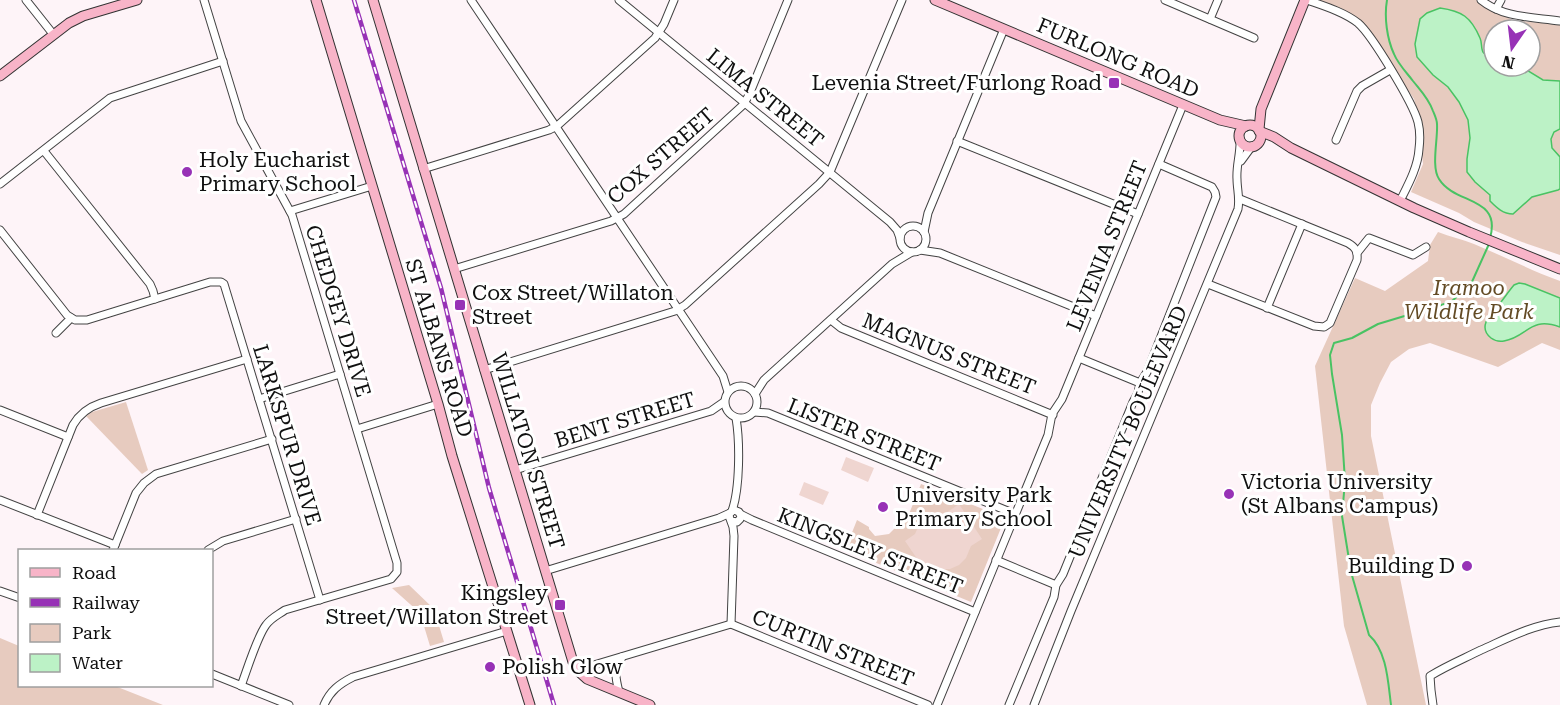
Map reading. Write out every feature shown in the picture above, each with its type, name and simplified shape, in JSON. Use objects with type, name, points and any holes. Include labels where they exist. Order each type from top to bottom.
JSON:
[{"type":"main road","points":[[0,76],[53,34],[76,19],[137,0]]},
{"type":"main road","name":"ST ALBANS ROAD","points":[[316,0],[452,456],[530,705]]},
{"type":"main road","name":"WILLATON STREET","points":[[373,0],[577,670]]},
{"type":"main road","name":"FURLONG ROAD","points":[[935,0],[1220,120],[1246,126]]},
{"type":"main road","points":[[1255,145],[1260,138],[1261,109],[1306,0]]},
{"type":"main road","points":[[1261,109],[1240,132],[1239,138],[1246,146],[1274,144],[1291,148]]},
{"type":"main road","name":"FURLONG ROAD","points":[[1220,120],[1239,138]]},
{"type":"main road","points":[[1246,126],[1253,126],[1291,148],[1400,201],[1560,269]]},
{"type":"main road","points":[[577,670],[587,679],[650,705]]},
{"type":"street","points":[[26,0],[53,34]]},
{"type":"street","name":"CHEDGEY DRIVE","points":[[204,0],[241,121],[290,211],[397,563],[397,572],[391,579],[320,600]]},
{"type":"street","points":[[471,0],[723,376],[728,392]]},
{"type":"street","name":"LIMA STREET","points":[[619,0],[890,222],[897,230],[900,241]]},
{"type":"street","points":[[423,169],[557,126],[659,33],[674,0]]},
{"type":"street","name":"COX STREET","points":[[454,269],[617,219],[624,214],[745,102],[788,0]]},
{"type":"street","points":[[484,370],[679,309],[830,172],[902,0]]},
{"type":"street","points":[[1165,0],[1254,38]]},
{"type":"street","points":[[1210,19],[1218,0]]},
{"type":"street","points":[[1306,0],[1352,19],[1360,25],[1411,105],[1418,124],[1419,150],[1418,158],[1400,201]]},
{"type":"street","points":[[1481,0],[1508,14],[1560,21]]},
{"type":"street","points":[[1496,9],[1501,0]]},
{"type":"street","points":[[920,250],[925,245],[928,213],[1004,29]]},
{"type":"street","points":[[0,183],[110,98],[223,61]]},
{"type":"street","points":[[1336,140],[1358,91],[1362,86],[1390,70]]},
{"type":"street","name":"LEVENIA STREET","points":[[937,705],[1183,105]]},
{"type":"street","name":"UNIVERSITY BOULEVARD","points":[[1034,705],[1238,209],[1240,200],[1237,169],[1241,151],[1239,138]]},
{"type":"street","points":[[957,141],[1138,214]]},
{"type":"street","points":[[1237,169],[1242,158],[1255,145]]},
{"type":"street","points":[[0,230],[71,318],[81,321],[155,299],[150,284],[44,151]]},
{"type":"street","points":[[1137,382],[1147,372],[1216,197],[1212,187],[1159,164]]},
{"type":"street","points":[[290,211],[372,186]]},
{"type":"street","points":[[1240,200],[1348,243],[1358,253]]},
{"type":"street","points":[[892,264],[902,231],[922,221],[928,213]]},
{"type":"street","name":"LIMA STREET","points":[[890,222],[901,226],[912,226]]},
{"type":"street","points":[[1267,308],[1302,224]]},
{"type":"street","points":[[912,226],[922,229],[940,253]]},
{"type":"street","points":[[1208,284],[1314,326],[1324,327],[1330,322],[1358,253],[1369,238],[1413,255],[1426,247]]},
{"type":"street","points":[[900,241],[905,250],[912,252]]},
{"type":"street","points":[[755,394],[764,380],[892,264],[920,250],[940,253],[1096,316]]},
{"type":"street","name":"LARKSPUR DRIVE","points":[[155,299],[210,282],[220,282],[225,286],[320,600]]},
{"type":"street","points":[[56,333],[71,318]]},
{"type":"street","name":"MAGNUS STREET","points":[[831,320],[841,328],[1054,415]]},
{"type":"street","points":[[1079,358],[1137,382]]},
{"type":"street","points":[[37,515],[68,437],[76,420],[86,410],[247,359]]},
{"type":"street","points":[[259,399],[339,374]]},
{"type":"street","points":[[723,376],[737,386],[748,387],[764,380]]},
{"type":"street","points":[[1009,705],[1054,597],[1054,584],[1061,578],[1138,393],[1137,382]]},
{"type":"street","points":[[737,386],[728,392],[724,402],[727,411],[736,418],[744,418],[754,412],[757,404],[755,394],[748,387]]},
{"type":"street","name":"BENT STREET","points":[[711,411],[724,402]]},
{"type":"street","points":[[357,429],[438,404]]},
{"type":"street","name":"LISTER STREET","points":[[757,404],[768,413],[1015,514]]},
{"type":"street","points":[[0,410],[68,437]]},
{"type":"street","name":"BENT STREET","points":[[515,470],[711,411],[727,411]]},
{"type":"street","name":"LISTER STREET","points":[[754,412],[768,413]]},
{"type":"street","points":[[731,624],[739,435],[736,418]]},
{"type":"street","points":[[739,435],[744,418]]},
{"type":"street","points":[[0,500],[114,548],[136,493],[149,479],[166,471],[272,439]]},
{"type":"street","name":"KINGSLEY STREET","points":[[545,571],[719,518],[735,516],[752,520],[975,612]]},
{"type":"street","points":[[210,549],[223,541],[296,519]]},
{"type":"street","points":[[996,560],[1054,584]]},
{"type":"street","points":[[0,591],[18,597]]},
{"type":"street","points":[[241,686],[265,626],[285,610],[320,600]]},
{"type":"street","points":[[1433,705],[1430,676],[1512,636],[1543,625],[1560,622]]},
{"type":"street","name":"CURTIN STREET","points":[[577,670],[731,624],[928,705]]},
{"type":"street","points":[[324,705],[327,697],[335,688],[353,677],[507,631]]},
{"type":"street","points":[[619,692],[615,676],[622,657]]},
{"type":"street","points":[[213,674],[289,705]]},
{"type":"green space","points":[[1317,0],[1479,0],[1509,18],[1482,18],[1482,78],[1542,78],[1542,23],[1560,25],[1560,255],[1474,222],[1411,192],[1423,164],[1418,114],[1414,99],[1362,23]]},
{"type":"green space","name":"Iramoo Wildlife Park","points":[[1438,232],[1474,244],[1560,281],[1560,350],[1542,343],[1498,367],[1430,343],[1409,349],[1391,362],[1371,405],[1371,436],[1426,705],[1367,705],[1344,626],[1315,366],[1355,278],[1385,291],[1428,261],[1430,245]]},
{"type":"green space","points":[[126,402],[148,470],[142,474],[86,416]]},
{"type":"green space","points":[[921,484],[1005,518],[971,602],[845,550],[857,520],[869,527],[875,536],[889,534],[909,514]]},
{"type":"green space","points":[[409,585],[434,609],[444,642],[430,646],[420,613],[392,588]]},
{"type":"green space","points":[[0,638],[18,646],[18,687],[118,687],[163,705],[0,705]]},
{"type":"shaded area","points":[[846,457],[874,468],[868,482],[841,470]]},
{"type":"shaded area","points":[[804,482],[829,492],[823,505],[799,495]]},
{"type":"shaded area","points":[[959,504],[982,539],[971,546],[966,558],[959,565],[950,569],[936,569],[928,575],[905,541],[915,534],[919,525],[927,517],[937,513],[946,513]]},
{"type":"water","points":[[1440,8],[1460,13],[1469,20],[1480,38],[1482,78],[1540,78],[1560,81],[1560,129],[1554,132],[1551,139],[1552,148],[1560,157],[1560,189],[1532,197],[1513,214],[1509,214],[1490,201],[1490,195],[1467,172],[1470,138],[1468,120],[1448,87],[1433,75],[1417,57],[1415,44],[1420,19],[1427,13]]},
{"type":"water","points":[[1519,283],[1560,298],[1560,327],[1542,324],[1529,328],[1512,339],[1496,341],[1487,334],[1486,322],[1514,285]]},
{"type":"waterway","points":[[1387,0],[1387,28],[1394,54],[1427,99],[1436,119],[1435,167],[1439,179],[1455,193],[1483,208],[1492,224],[1490,238]]},
{"type":"waterway","points":[[1391,705],[1383,658],[1380,649],[1369,635],[1351,572],[1342,516],[1345,481],[1342,435],[1330,355],[1334,343],[1352,338],[1378,324],[1451,302],[1471,284],[1489,244]]},
{"type":"railway","points":[[354,0],[441,288],[489,488],[554,705]]},
{"type":"place","name":"Levenia Street/Furlong Road","points":[[1114,83]]},
{"type":"place","name":"Holy Eucharist Primary School","points":[[187,172]]},
{"type":"place","name":"Cox Street/Willaton Street","points":[[460,305]]},
{"type":"place","name":"Victoria University (St Albans Campus)","points":[[1229,494]]},
{"type":"place","name":"University Park Primary School","points":[[883,507]]},
{"type":"place","name":"Building D","points":[[1467,566]]},
{"type":"place","name":"Kingsley Street/Willaton Street","points":[[560,605]]},
{"type":"place","name":"Polish Glow","points":[[490,667]]}]
